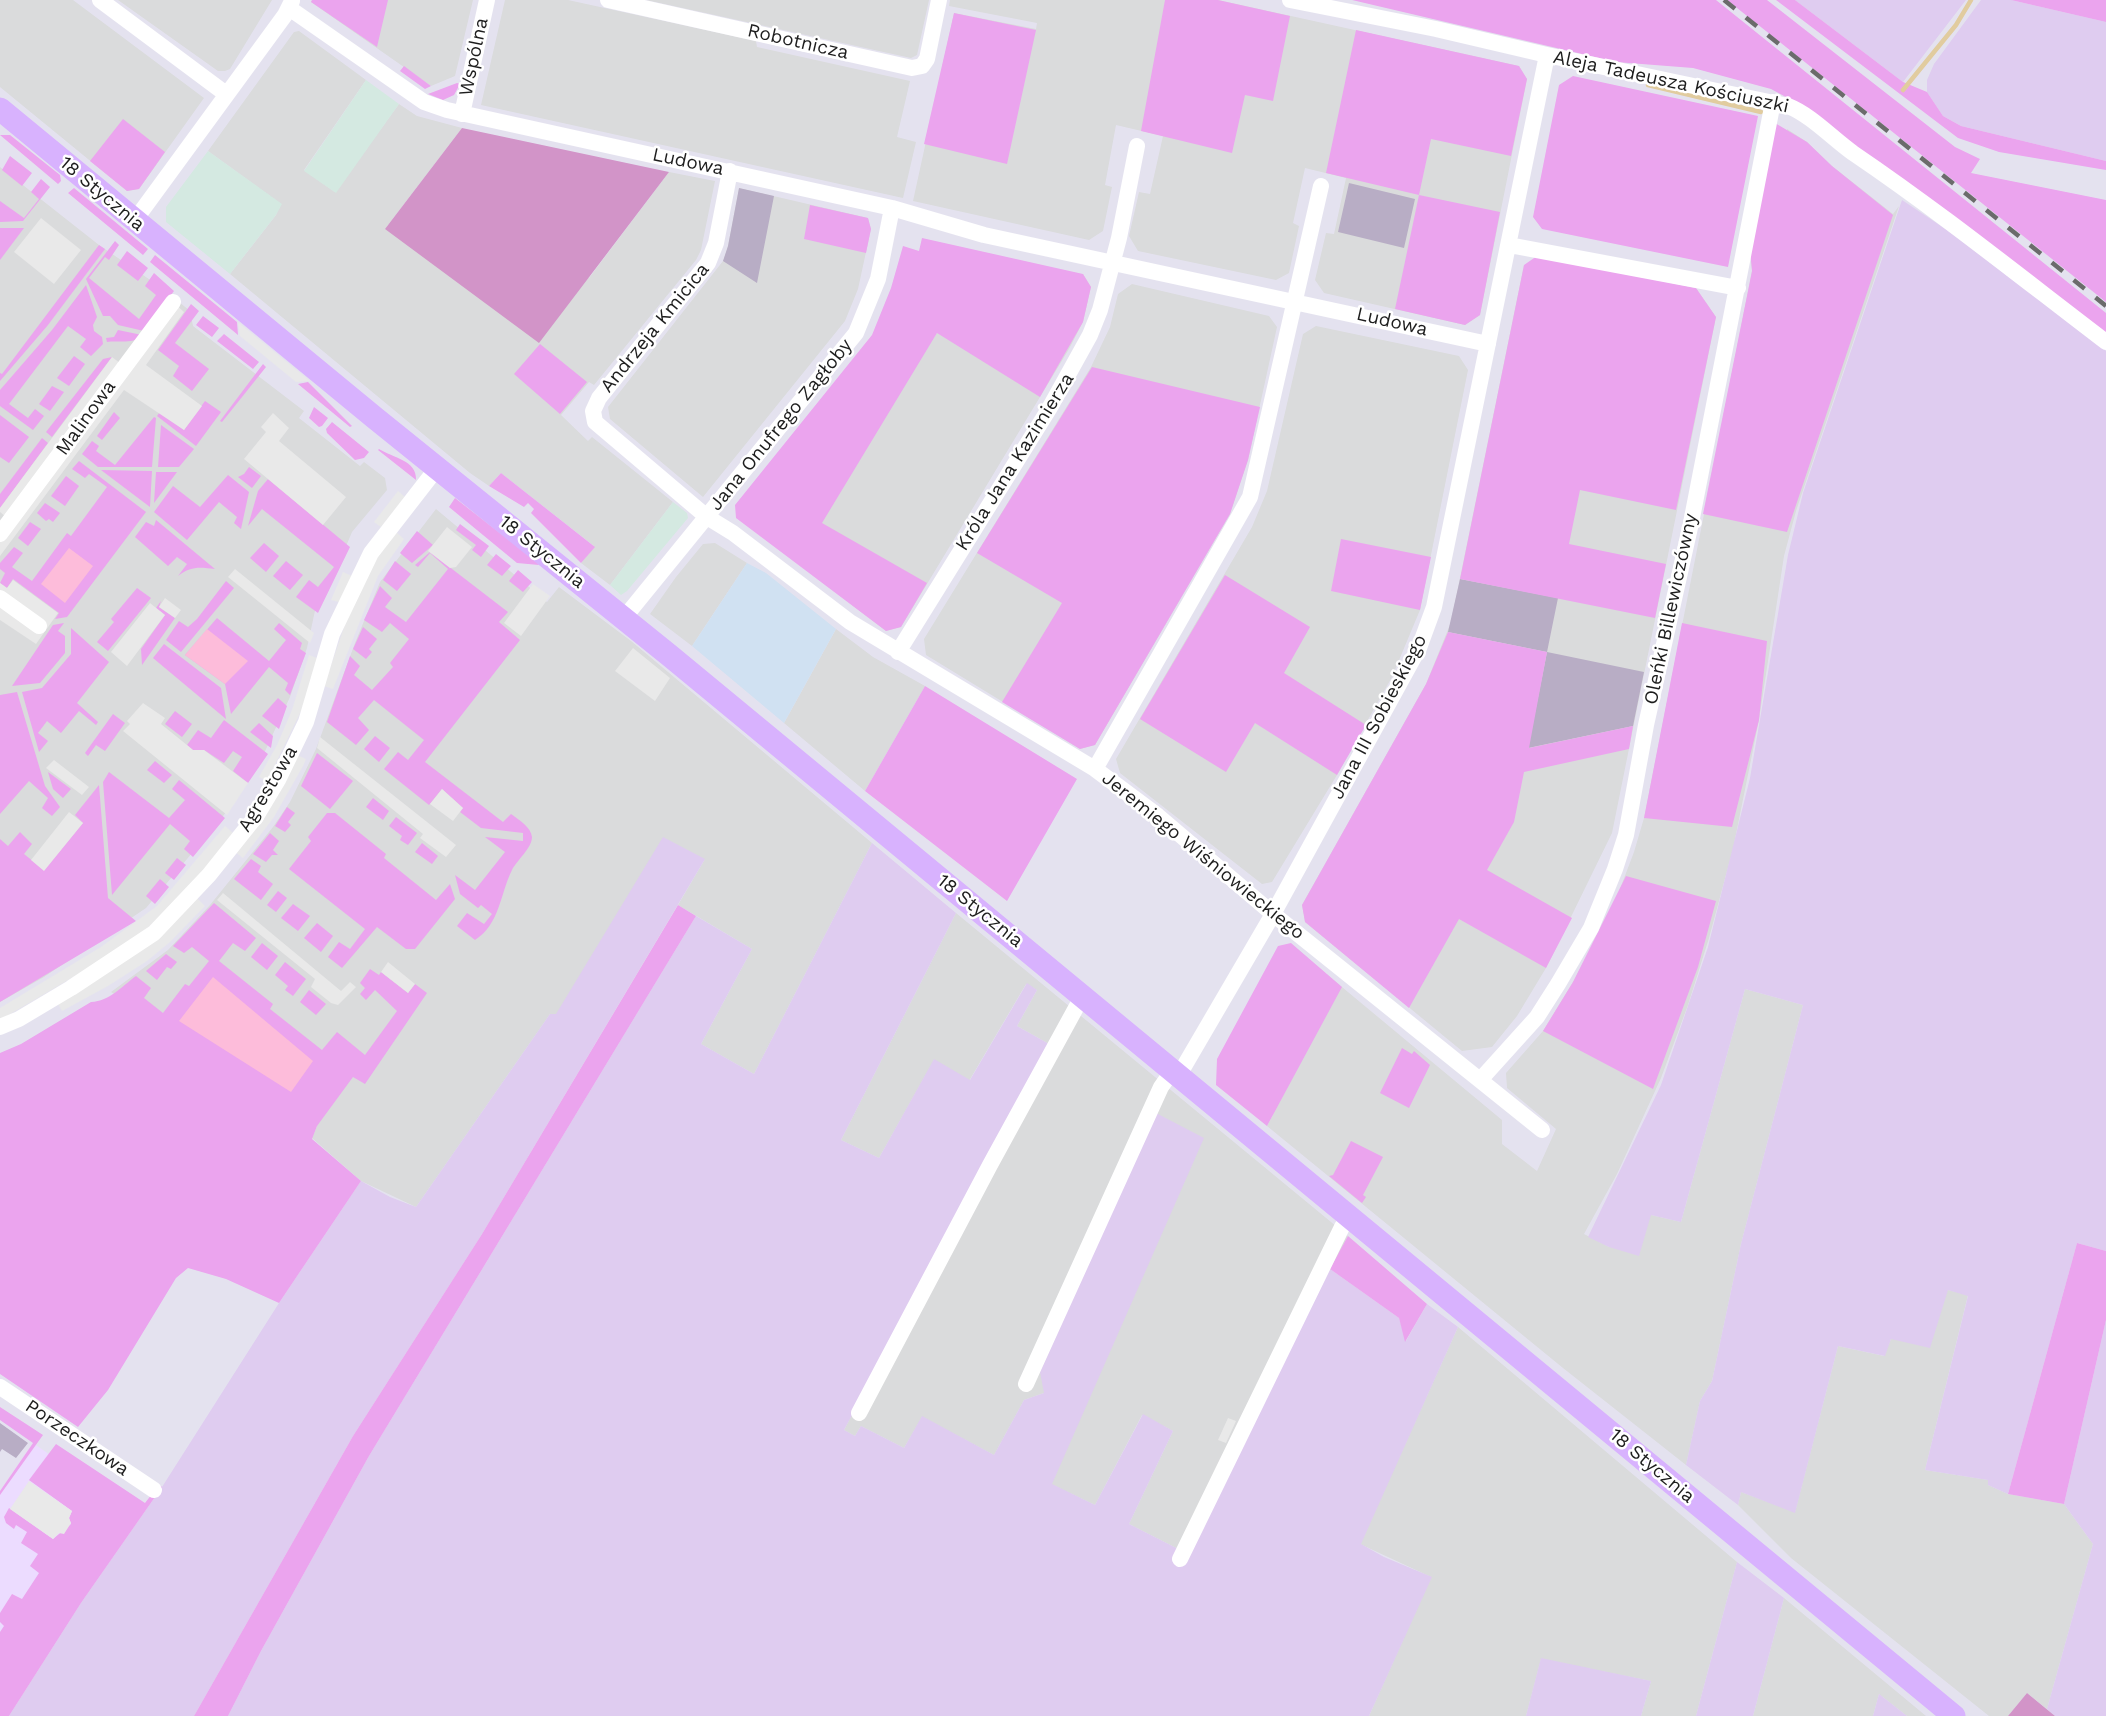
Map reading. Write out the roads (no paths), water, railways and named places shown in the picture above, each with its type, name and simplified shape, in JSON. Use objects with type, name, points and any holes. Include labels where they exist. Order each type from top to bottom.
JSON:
[{"type":"main road","name":"18 Stycznia","points":[[1,112],[624,618],[1954,1716]]},
{"type":"street","points":[[100,0],[226,94]]},
{"type":"street","name":"Wspólna","points":[[462,114],[487,0]]},
{"type":"street","name":"Robotnicza","points":[[608,0],[912,68],[922,66],[927,59],[939,0]]},
{"type":"street","name":"Aleja Tadeusza Kościuszki","points":[[1290,0],[1436,29],[1773,102],[1799,110],[1830,137],[1934,211],[2106,342]]},
{"type":"street","points":[[135,220],[291,4]]},
{"type":"street","name":"Ludowa","points":[[291,4],[424,102],[462,114],[892,208],[984,235],[1488,344]]},
{"type":"street","name":"Jana III Sobieskiego","points":[[1176,1072],[1273,914],[1419,648],[1434,607],[1547,55]]},
{"type":"street","name":"Oleńki Billewiczówny","points":[[1481,1079],[1537,1017],[1591,928],[1615,869],[1631,810],[1646,725],[1691,523],[1773,102]]},
{"type":"street","points":[[1112,262],[1137,146]]},
{"type":"street","name":"Andrzeja Kmicica","points":[[707,517],[600,428],[593,418],[593,411],[599,398],[708,263],[716,243],[730,171]]},
{"type":"street","points":[[1095,769],[1250,497],[1321,186]]},
{"type":"street","name":"Jana Onufrego Zagłoby","points":[[624,618],[856,333],[878,279],[892,208]]},
{"type":"street","points":[[1509,245],[1738,288]]},
{"type":"street","name":"Króla Jana Kazimierza","points":[[898,652],[1081,354],[1100,310],[1112,262]]},
{"type":"street","name":"Malinowa","points":[[0,534],[173,302]]},
{"type":"street","name":"Agrestowa","points":[[0,1027],[71,988],[154,933],[209,875],[257,815],[289,760],[306,722],[332,634],[371,553],[437,468]]},
{"type":"street","name":"Jeremiego Wiśniowieckiego","points":[[707,517],[764,555],[850,622],[1095,769],[1158,816],[1273,914],[1542,1130]]},
{"type":"street","points":[[0,598],[39,626]]},
{"type":"street","points":[[859,1413],[1083,995]]},
{"type":"street","points":[[1026,1384],[1161,1087],[1176,1072]]},
{"type":"street","points":[[1180,1559],[1342,1227],[1350,1216]]},
{"type":"street","name":"Porzeczkowa","points":[[0,1387],[154,1489]]},
{"type":"waterway","points":[[1903,90],[1956,25],[1971,0]]},
{"type":"waterway","points":[[1648,85],[1761,112]]},
{"type":"railway","points":[[1724,0],[2106,306]]}]
